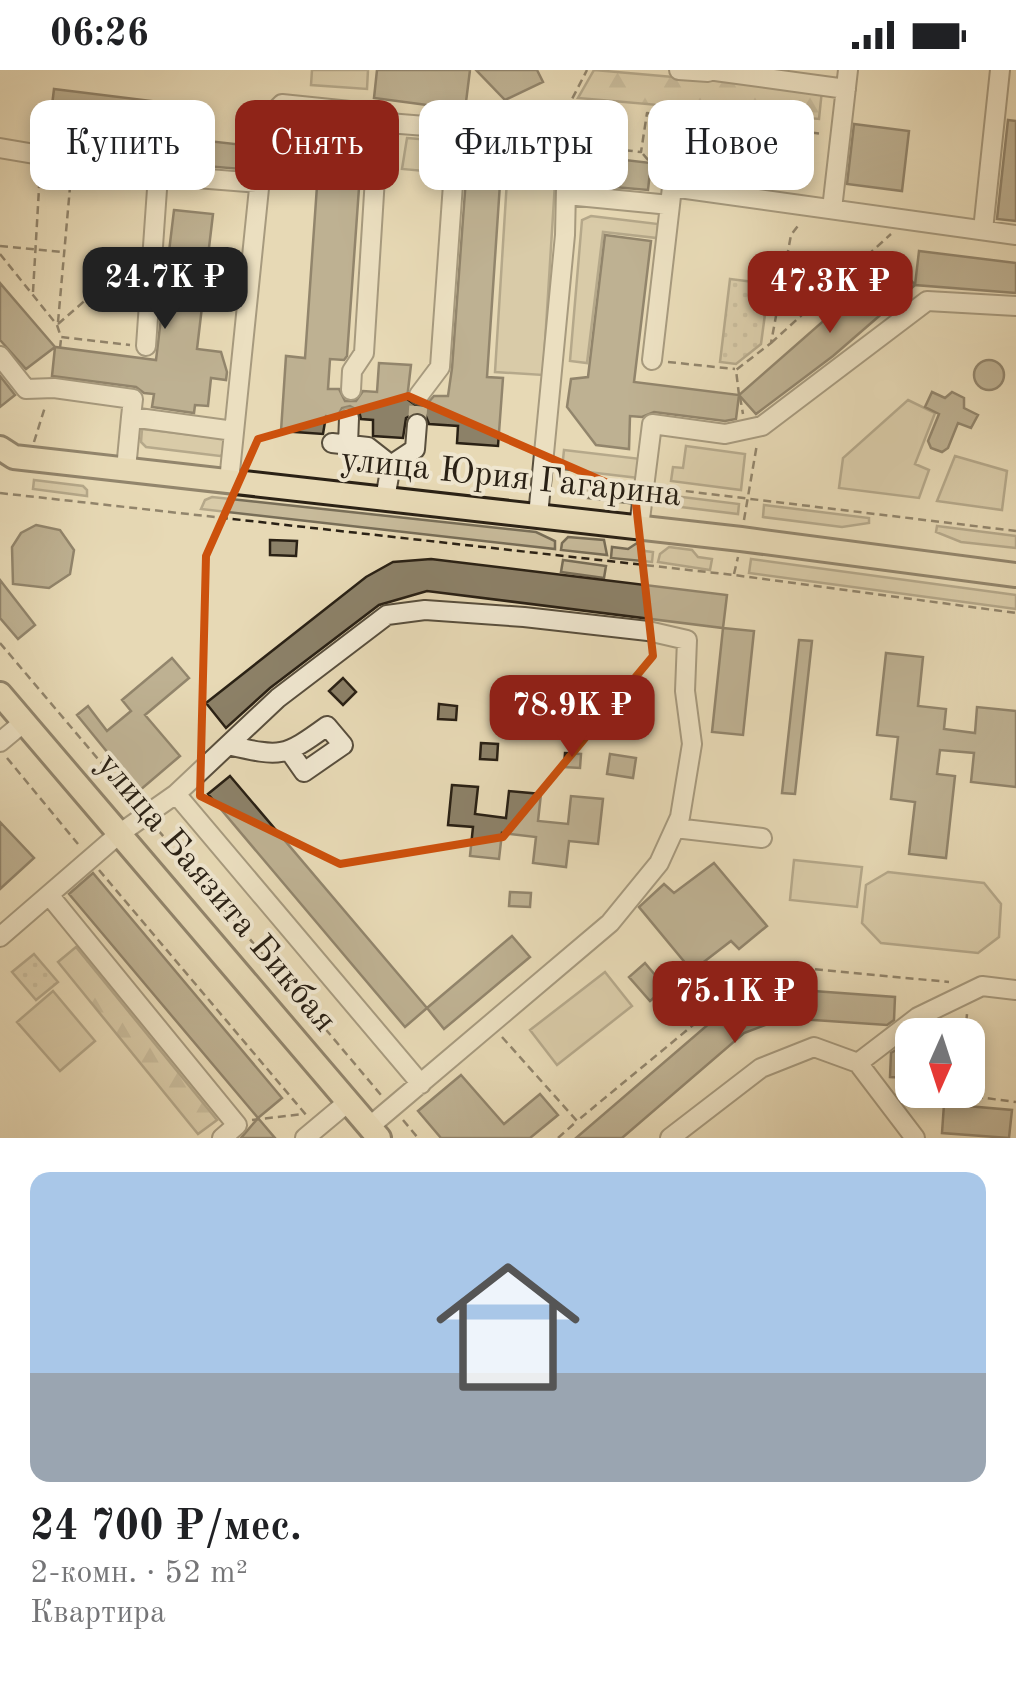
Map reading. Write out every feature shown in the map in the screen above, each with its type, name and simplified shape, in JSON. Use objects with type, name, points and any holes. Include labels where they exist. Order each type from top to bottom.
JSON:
[{"type":"main road","name":"улица Юрия Гагарина","points":[[5,458],[639,527],[1016,575]]},
{"type":"main road","name":"улица Баязита Бикбая","points":[[0,694],[374,1132]]},
{"type":"lane","points":[[679,70],[847,79],[832,209]]},
{"type":"lane","points":[[983,230],[1000,70]]},
{"type":"lane","points":[[0,148],[30,152]]},
{"type":"lane","points":[[146,346],[157,190]]},
{"type":"lane","points":[[229,481],[258,190]]},
{"type":"lane","points":[[351,390],[352,371],[364,353],[374,190]]},
{"type":"lane","points":[[419,395],[440,367],[453,190]]},
{"type":"lane","points":[[538,516],[567,190]]},
{"type":"lane","points":[[567,195],[671,196],[812,206],[1016,234]]},
{"type":"lane","points":[[652,360],[671,196]]},
{"type":"lane","points":[[639,527],[652,424],[725,434],[762,426],[928,301],[1016,306]]},
{"type":"lane","points":[[0,356],[26,389],[54,388],[133,399],[126,470]]},
{"type":"lane","points":[[132,418],[234,431]]},
{"type":"lane","points":[[349,418],[340,444],[368,447],[391,466]]},
{"type":"lane","points":[[385,499],[391,466],[415,449],[418,424]]},
{"type":"lane","points":[[0,937],[120,834],[176,794],[278,698],[387,615],[425,610],[524,617],[648,631],[686,640],[692,744],[680,817],[659,864],[610,923],[392,1108],[374,1132]]},
{"type":"lane","points":[[0,745],[24,722]]},
{"type":"lane","points":[[228,746],[270,755],[290,752]]},
{"type":"lane","points":[[176,794],[421,1084]]},
{"type":"lane","points":[[675,828],[762,838]]},
{"type":"lane","points":[[48,895],[237,1124],[222,1138]]},
{"type":"lane","points":[[858,1063],[918,1017],[982,986],[1016,990]]},
{"type":"lane","points":[[670,1138],[761,1068],[814,1046],[858,1063],[915,1138]]},
{"type":"lane","points":[[309,1127],[348,1102]]},
{"type":"path","points":[[572,100],[587,70]]},
{"type":"path","points":[[671,196],[641,152],[647,113],[840,136]]},
{"type":"path","points":[[628,151],[641,152]]},
{"type":"path","points":[[33,295],[40,190]]},
{"type":"path","points":[[57,326],[69,190]]},
{"type":"path","points":[[770,343],[791,235],[812,206]]},
{"type":"path","points":[[652,360],[736,370],[907,220]]},
{"type":"path","points":[[57,326],[154,240]]},
{"type":"path","points":[[0,246],[64,252]]},
{"type":"path","points":[[0,254],[57,326],[60,348]]},
{"type":"path","points":[[61,338],[146,346]]},
{"type":"path","points":[[734,575],[756,444],[739,395],[736,370]]},
{"type":"path","points":[[542,477],[748,497],[1016,531]]},
{"type":"path","points":[[0,492],[734,575],[1016,614]]},
{"type":"path","points":[[0,643],[418,1138]]},
{"type":"path","points":[[0,745],[309,1127]]},
{"type":"path","points":[[558,1138],[744,983],[790,967],[953,982],[939,1006]]},
{"type":"path","points":[[967,1018],[968,993]]},
{"type":"path","points":[[491,1025],[577,1120]]},
{"type":"path","points":[[876,1087],[895,1088]]},
{"type":"path","points":[[985,1097],[1016,1102]]},
{"type":"path","points":[[237,1124],[258,1118],[309,1127]]},
{"type":"highlighted area","points":[[408,396],[635,495],[653,656],[503,837],[340,864],[200,796],[206,556],[258,439]]},
{"type":"green space","points":[[312,70],[368,70],[367,89],[311,85]]},
{"type":"green space","points":[[594,70],[822,90],[819,119],[814,119],[814,100],[648,100],[648,104],[578,98]]},
{"type":"green space","points":[[407,138],[419,139],[419,171],[402,169]]},
{"type":"green space","points":[[506,190],[555,190],[543,375],[495,372]]},
{"type":"green space","points":[[591,216],[658,224],[657,238],[603,232],[587,363],[570,361],[582,220]]},
{"type":"green space","points":[[730,279],[769,284],[761,344],[736,364],[720,362]]},
{"type":"green space","points":[[908,400],[935,413],[915,464],[929,470],[919,498],[839,488],[843,458]]},
{"type":"green space","points":[[142,429],[228,439],[227,452],[220,456],[146,447],[141,442]]},
{"type":"green space","points":[[686,446],[745,454],[741,490],[671,481],[673,467],[683,468]]},
{"type":"green space","points":[[564,450],[641,459],[639,478],[562,469]]},
{"type":"green space","points":[[955,456],[1007,471],[1002,510],[937,501]]},
{"type":"green space","points":[[34,480],[83,486],[87,496],[33,489]]},
{"type":"green space","points":[[564,484],[638,493],[637,504],[563,495]]},
{"type":"green space","points":[[666,495],[739,504],[738,514],[664,505]]},
{"type":"green space","points":[[212,497],[536,532],[555,541],[555,549],[201,509],[205,500]]},
{"type":"green space","points":[[764,505],[869,518],[869,523],[842,527],[763,517]]},
{"type":"green space","points":[[937,526],[1016,536],[1016,548],[961,542],[936,532]]},
{"type":"green space","points":[[568,537],[604,540],[607,555],[561,550]]},
{"type":"green space","points":[[637,543],[645,551],[653,552],[652,562],[611,558],[612,547],[628,549]]},
{"type":"green space","points":[[669,547],[692,550],[698,557],[712,559],[710,570],[658,562],[660,554]]},
{"type":"green space","points":[[751,559],[1016,595],[1016,609],[749,573]]},
{"type":"green space","points":[[563,560],[606,566],[604,578],[561,572]]},
{"type":"green space","points":[[794,860],[862,867],[857,907],[790,900]]},
{"type":"green space","points":[[888,872],[984,883],[1001,904],[999,937],[978,953],[881,943],[862,923],[866,885]]},
{"type":"green space","points":[[76,947],[217,1120],[198,1134],[58,962]]},
{"type":"green space","points":[[34,954],[58,982],[36,1000],[12,972]]},
{"type":"green space","points":[[605,972],[632,1006],[557,1065],[530,1030]]},
{"type":"green space","points":[[53,991],[95,1041],[60,1071],[17,1022]]},
{"type":"building","points":[[377,70],[470,70],[466,100],[419,100],[419,104],[374,98]]},
{"type":"building","points":[[476,70],[537,70],[543,82],[505,100]]},
{"type":"building","points":[[54,89],[143,100],[53,100]]},
{"type":"building","points":[[1008,120],[1016,121],[1016,221],[997,219]]},
{"type":"building","points":[[854,124],[909,131],[902,191],[847,184]]},
{"type":"building","points":[[215,142],[235,144],[235,168],[215,167]]},
{"type":"building","points":[[628,160],[648,163],[648,190],[628,188]]},
{"type":"building","points":[[317,190],[359,190],[347,356],[344,360],[330,359],[328,389],[339,389],[345,401],[356,401],[363,391],[377,392],[379,363],[411,365],[407,399],[418,407],[425,406],[434,396],[448,396],[465,190],[500,190],[487,377],[503,378],[498,446],[457,443],[458,426],[429,424],[425,414],[417,412],[406,418],[403,438],[373,436],[373,420],[361,419],[359,411],[350,406],[342,408],[337,417],[326,416],[323,434],[281,431],[286,356],[305,358]]},
{"type":"building","points":[[174,210],[213,214],[197,349],[221,352],[227,372],[226,380],[211,378],[208,406],[195,405],[194,413],[152,407],[154,394],[136,387],[52,376],[55,347],[156,360]]},
{"type":"building","points":[[605,235],[651,241],[634,382],[739,395],[736,419],[654,412],[630,416],[629,449],[596,445],[567,407],[571,379],[588,377]]},
{"type":"building","points":[[919,251],[1016,263],[1016,293],[915,285]]},
{"type":"building","points":[[894,259],[915,285],[833,356],[756,414],[739,395]]},
{"type":"building","points":[[0,283],[55,347],[26,369],[0,340]]},
{"type":"building","points":[[989,360],[999,365],[1004,375],[999,385],[989,390],[979,385],[974,375],[979,365]]},
{"type":"building","points":[[0,376],[15,395],[0,407]]},
{"type":"building","points":[[932,392],[945,398],[952,392],[964,398],[964,408],[978,415],[971,428],[958,423],[948,448],[942,452],[931,448],[928,441],[939,414],[925,407]]},
{"type":"building","points":[[36,525],[60,530],[74,550],[70,574],[49,588],[13,584],[12,547],[21,533]]},
{"type":"building","points":[[270,540],[297,541],[296,556],[270,555]]},
{"type":"building","points":[[431,559],[727,595],[723,628],[427,591],[379,605],[270,688],[226,728],[206,703],[366,577],[393,562]]},
{"type":"building","points":[[0,580],[35,625],[18,639],[0,618]]},
{"type":"building","points":[[723,628],[754,631],[743,735],[712,732]]},
{"type":"building","points":[[799,640],[812,641],[795,794],[782,793]]},
{"type":"building","points":[[886,653],[923,657],[918,706],[946,709],[944,729],[975,733],[977,707],[1016,711],[1016,787],[971,782],[974,753],[940,750],[937,774],[955,776],[946,858],[909,854],[915,802],[891,799],[898,737],[877,735]]},
{"type":"building","points":[[172,658],[189,678],[145,715],[180,756],[139,791],[77,715],[88,706],[107,731],[131,711],[122,700]]},
{"type":"building","points":[[343,678],[356,692],[343,705],[329,691]]},
{"type":"building","points":[[533,681],[561,682],[561,696],[532,696]]},
{"type":"building","points":[[439,704],[457,706],[456,720],[438,719]]},
{"type":"building","points":[[535,717],[550,718],[549,731],[534,730]]},
{"type":"building","points":[[481,743],[498,744],[497,760],[480,759]]},
{"type":"building","points":[[565,753],[581,754],[580,768],[564,767]]},
{"type":"building","points":[[610,754],[636,758],[633,778],[607,774]]},
{"type":"building","points":[[230,776],[427,1008],[405,1027],[208,794]]},
{"type":"building","points":[[452,785],[478,787],[475,814],[506,818],[509,791],[541,794],[538,821],[568,824],[571,796],[603,799],[598,844],[569,841],[566,867],[533,863],[536,837],[502,833],[499,859],[470,856],[473,827],[448,825]]},
{"type":"building","points":[[0,822],[34,858],[0,889]]},
{"type":"building","points":[[714,863],[767,926],[739,949],[731,941],[692,971],[639,907],[664,884],[674,893]]},
{"type":"building","points":[[93,873],[282,1098],[258,1118],[69,894]]},
{"type":"building","points":[[510,892],[531,893],[530,907],[509,906]]},
{"type":"building","points":[[512,936],[530,957],[444,1029],[427,1008]]},
{"type":"building","points":[[645,963],[666,988],[650,1001],[629,977]]},
{"type":"building","points":[[786,989],[895,997],[894,1020],[887,1025],[784,1018],[744,1033],[622,1138],[576,1138],[725,1010],[762,993]]},
{"type":"building","points":[[895,1051],[895,1077],[890,1077],[891,1053]]},
{"type":"building","points":[[461,1075],[504,1124],[540,1094],[558,1115],[530,1138],[441,1138],[418,1111]]},
{"type":"building","points":[[944,1108],[1012,1110],[1009,1138],[942,1133]]},
{"type":"building","points":[[258,1118],[275,1138],[241,1138]]},
{"type":"tunnel","points":[[417,424],[419,395]]}]
